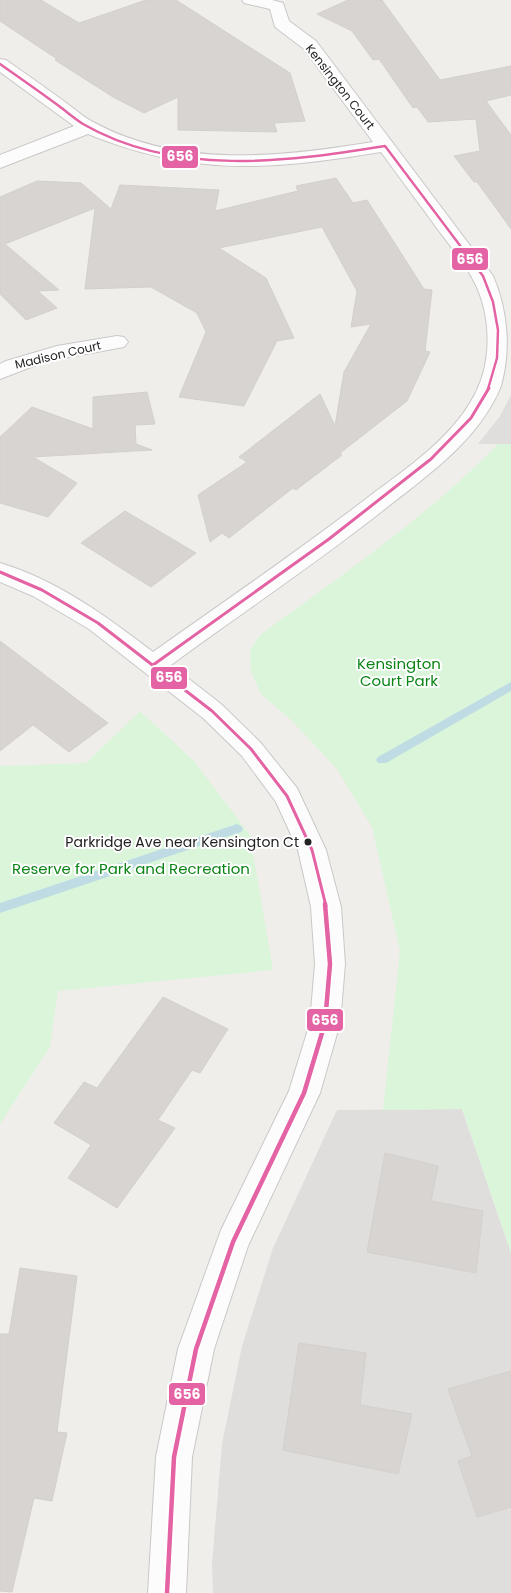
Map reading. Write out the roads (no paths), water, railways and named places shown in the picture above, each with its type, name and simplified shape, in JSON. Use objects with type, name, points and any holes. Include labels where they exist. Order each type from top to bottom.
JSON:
[{"type":"street","name":"Kensington Court","points":[[153,665],[340,532],[432,459],[460,433],[479,409],[491,386],[505,338],[491,294],[483,276],[310,45],[281,23],[283,3],[250,0]]},
{"type":"street","points":[[0,64],[88,127],[133,145],[169,155],[211,161],[257,162],[306,159],[385,146]]},
{"type":"street","points":[[0,162],[88,127]]},
{"type":"street","name":"Madison Court","points":[[0,372],[10,366],[44,356],[118,342]]},
{"type":"street","points":[[0,572],[42,590],[98,623],[212,711],[251,749],[287,796],[312,850],[326,906],[330,964],[324,1023],[304,1093],[233,1242],[196,1349],[174,1458],[167,1593]]},
{"type":"waterway","points":[[382,760],[511,686]]},
{"type":"waterway","points":[[0,908],[237,829]]},
{"type":"place","name":"Parkridge Ave near Kensington Ct","points":[[308,842]]},
{"type":"park label","name":"Kensington Court Park","points":[[399,672]]},
{"type":"park label","name":"Reserve for Park and Recreation","points":[[131,869]]}]
